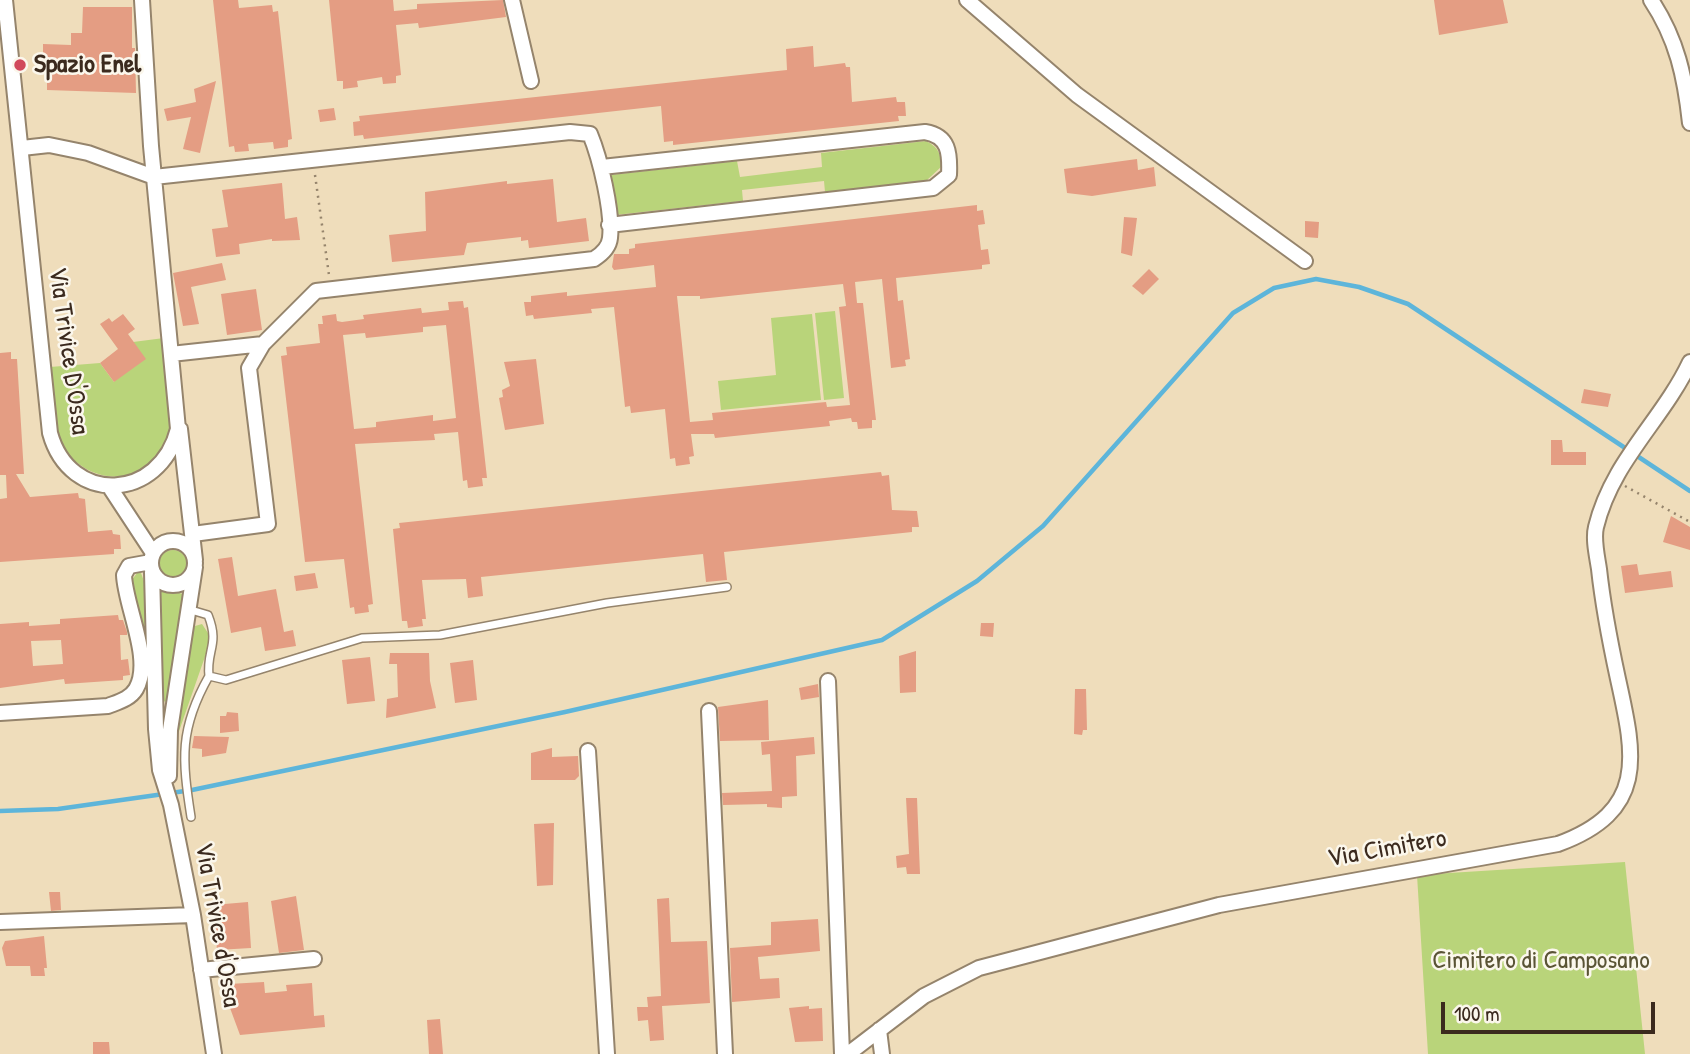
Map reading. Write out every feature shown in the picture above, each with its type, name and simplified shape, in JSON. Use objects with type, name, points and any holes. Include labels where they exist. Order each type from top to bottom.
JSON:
[{"type":"street","name":"Via Trivice D'Ossa","points":[[5,0],[50,433],[58,454],[77,474],[89,481],[109,486]]},
{"type":"street","points":[[142,0],[154,177],[195,564],[191,610],[164,770]]},
{"type":"street","points":[[512,0],[531,81]]},
{"type":"street","points":[[967,0],[1077,95],[1305,261]]},
{"type":"street","points":[[1651,0],[1671,33],[1681,59],[1690,123]]},
{"type":"street","points":[[22,148],[49,145],[88,153],[154,177],[570,132],[590,134],[602,167],[609,225],[610,239],[603,253],[594,259],[316,291],[263,344],[249,368],[268,524],[193,534]]},
{"type":"street","points":[[602,167],[925,132],[937,134],[945,141],[950,156],[949,174],[933,188],[609,225]]},
{"type":"street","points":[[171,354],[263,344]]},
{"type":"street","name":"Via Cimitero","points":[[848,1054],[924,996],[979,968],[1219,905],[1540,848],[1587,832],[1618,802],[1629,776],[1632,742],[1603,609],[1595,530],[1614,476],[1690,362]]},
{"type":"street","points":[[164,770],[156,729],[152,562],[161,545],[177,541],[191,550],[195,564],[186,581],[176,585],[164,584],[152,562],[109,486],[135,482],[157,467],[175,440],[178,419]]},
{"type":"street","points":[[0,713],[108,706],[135,691],[140,677],[135,620],[128,602],[124,575],[129,566],[152,562]]},
{"type":"street","points":[[828,681],[842,1054]]},
{"type":"street","points":[[709,711],[725,1054]]},
{"type":"street","points":[[588,751],[607,1054]]},
{"type":"street","name":"Via Trivice d'Ossa","points":[[164,770],[192,915],[214,1054]]},
{"type":"street","points":[[0,922],[192,915]]},
{"type":"street","points":[[201,970],[314,959]]},
{"type":"street","points":[[879,1030],[882,1054]]},
{"type":"lane","points":[[209,676],[226,680],[362,638],[440,635],[607,603],[727,587]]},
{"type":"lane","points":[[191,610],[208,615],[215,633],[208,666],[209,676],[200,692],[182,755],[191,817]]},
{"type":"path","points":[[313,160],[330,289]]},
{"type":"path","points":[[1614,476],[1690,522]]},
{"type":"green space","points":[[926,141],[938,151],[941,167],[926,181],[825,192],[824,181],[742,190],[743,201],[615,215],[610,175],[737,161],[740,177],[822,167],[821,153]]},
{"type":"green space","points":[[835,311],[844,398],[824,400],[815,313]]},
{"type":"green space","points":[[812,314],[821,400],[721,410],[718,381],[776,375],[771,318]]},
{"type":"green space","points":[[164,338],[172,407],[172,421],[166,444],[156,459],[143,470],[128,475],[113,477],[97,474],[83,467],[70,456],[57,433],[50,367],[100,363],[114,382],[133,342]]},
{"type":"green space","points":[[173,550],[183,554],[187,564],[183,574],[173,578],[163,574],[159,564],[163,554]]},
{"type":"green space","points":[[137,573],[141,573],[145,584],[147,676],[142,622],[131,581]]},
{"type":"green space","points":[[161,589],[188,595],[168,702],[162,701]]},
{"type":"green space","points":[[202,624],[208,633],[208,648],[177,737],[182,708],[179,707],[192,634],[195,626]]},
{"type":"green space","name":"Cimitero di Camposano","points":[[1625,862],[1645,1054],[1428,1054],[1417,875]]},
{"type":"building","points":[[213,0],[238,0],[239,8],[272,5],[273,12],[278,11],[292,139],[288,140],[288,147],[274,149],[273,142],[248,144],[249,151],[235,152],[234,146],[229,147]]},
{"type":"building","points":[[329,0],[393,0],[394,11],[417,9],[417,4],[503,0],[506,17],[419,28],[418,23],[396,25],[401,75],[396,76],[396,83],[383,84],[382,77],[357,81],[358,87],[343,89],[343,81],[337,81]]},
{"type":"building","points":[[1434,0],[1503,0],[1508,23],[1439,35]]},
{"type":"building","points":[[83,7],[132,7],[136,93],[47,90],[47,58],[43,58],[43,44],[71,45],[71,33],[82,33]]},
{"type":"building","points":[[813,46],[814,67],[845,63],[846,67],[850,67],[852,102],[896,97],[897,102],[905,102],[906,116],[898,116],[899,121],[673,145],[673,141],[664,142],[661,106],[364,139],[363,135],[354,136],[353,122],[360,121],[359,116],[787,70],[786,49]]},
{"type":"building","points":[[216,81],[200,153],[183,149],[191,117],[167,121],[164,109],[196,102],[194,89]]},
{"type":"building","points":[[334,108],[336,120],[320,122],[318,110]]},
{"type":"building","points":[[1137,159],[1138,170],[1154,167],[1156,186],[1092,196],[1067,193],[1064,169]]},
{"type":"building","points":[[553,179],[557,222],[586,218],[589,241],[529,248],[528,240],[521,241],[521,237],[467,243],[464,255],[392,262],[389,235],[426,231],[425,192],[507,181],[507,184]]},
{"type":"building","points":[[282,183],[285,219],[297,217],[300,240],[272,239],[239,244],[240,254],[216,257],[212,229],[228,227],[222,190]]},
{"type":"building","points":[[977,205],[977,211],[983,210],[985,224],[978,225],[981,250],[988,249],[990,264],[982,265],[982,269],[896,278],[898,301],[903,300],[910,359],[905,360],[906,366],[891,368],[882,279],[855,282],[857,303],[863,303],[876,420],[872,420],[872,428],[858,429],[857,422],[852,422],[851,418],[829,421],[830,426],[715,438],[714,434],[691,434],[694,456],[689,457],[690,464],[676,466],[675,458],[670,459],[665,409],[631,413],[630,406],[625,407],[614,307],[591,309],[592,313],[534,319],[533,315],[526,316],[524,302],[531,302],[531,296],[567,292],[567,296],[656,287],[654,265],[614,270],[612,267],[614,254],[629,254],[629,249],[635,248],[635,244]],"holes":[[[843,284],[846,306],[839,307],[850,405],[827,407],[826,402],[712,413],[713,420],[690,422],[677,296],[700,296],[700,299]]]},
{"type":"building","points":[[1124,217],[1137,218],[1132,256],[1121,253]]},
{"type":"building","points":[[1305,221],[1319,222],[1318,238],[1305,237]]},
{"type":"building","points":[[222,263],[226,280],[191,287],[199,324],[183,326],[173,273]]},
{"type":"building","points":[[1149,269],[1159,279],[1143,295],[1132,286]]},
{"type":"building","points":[[256,289],[262,330],[227,335],[221,294]]},
{"type":"building","points":[[463,301],[464,308],[468,307],[487,478],[482,478],[483,486],[468,488],[467,480],[463,481],[458,432],[434,434],[435,440],[355,444],[373,604],[368,605],[369,612],[355,614],[354,607],[350,608],[344,559],[305,562],[281,356],[287,355],[286,347],[320,343],[318,324],[323,324],[322,316],[336,314],[337,321],[342,322],[364,319],[363,315],[421,308],[422,313],[449,310],[448,302]],"holes":[[[446,325],[456,418],[433,421],[433,415],[376,422],[376,427],[354,429],[343,335],[365,333],[366,338],[423,332],[423,327]]]},
{"type":"building","points":[[123,314],[135,329],[128,334],[146,359],[114,382],[100,363],[118,349],[100,324],[109,318],[112,322]]},
{"type":"building","points":[[11,352],[11,359],[17,359],[24,474],[16,474],[30,497],[78,493],[79,498],[85,499],[88,532],[112,530],[113,534],[120,535],[121,549],[114,549],[114,554],[0,562],[0,499],[7,498],[6,475],[0,475],[0,353]]},
{"type":"building","points":[[536,359],[544,424],[505,430],[499,398],[503,397],[502,390],[510,386],[504,362]]},
{"type":"building","points":[[1584,389],[1611,394],[1608,407],[1581,403]]},
{"type":"building","points":[[1551,440],[1562,440],[1563,452],[1586,452],[1586,465],[1551,465]]},
{"type":"building","points":[[881,472],[882,476],[889,475],[892,510],[917,511],[919,527],[912,527],[912,532],[724,552],[727,580],[706,582],[703,554],[481,577],[483,596],[468,598],[466,579],[422,580],[426,619],[422,619],[423,626],[408,628],[407,621],[402,621],[393,529],[400,528],[399,523]]},
{"type":"building","points":[[1671,516],[1690,527],[1690,550],[1663,542]]},
{"type":"building","points":[[232,557],[238,596],[276,589],[284,632],[293,630],[296,646],[265,651],[261,627],[231,633],[218,559]]},
{"type":"building","points":[[1637,564],[1639,575],[1671,571],[1673,587],[1625,593],[1621,566]]},
{"type":"building","points":[[315,573],[318,588],[296,591],[294,576]]},
{"type":"building","points":[[118,615],[127,632],[127,635],[120,635],[121,660],[128,659],[130,675],[123,676],[123,680],[65,684],[64,679],[0,688],[0,624],[60,624],[60,619]],"holes":[[[61,640],[63,664],[33,666],[31,641]]]},
{"type":"building","points":[[981,623],[994,623],[993,637],[980,636]]},
{"type":"building","points":[[916,651],[916,692],[900,693],[899,656]]},
{"type":"building","points":[[390,653],[429,653],[430,681],[436,708],[386,718],[387,699],[398,697],[397,664],[389,664]]},
{"type":"building","points":[[370,657],[375,701],[347,704],[342,660]]},
{"type":"building","points":[[473,660],[477,700],[455,703],[450,663]]},
{"type":"building","points":[[818,684],[819,697],[801,700],[799,688]]},
{"type":"building","points":[[1075,689],[1086,689],[1087,730],[1083,730],[1082,735],[1074,734]]},
{"type":"building","points":[[768,700],[769,740],[720,741],[718,707]]},
{"type":"building","points":[[227,712],[238,713],[239,731],[220,733],[220,716],[226,716]]},
{"type":"building","points":[[194,736],[229,737],[226,753],[202,757],[202,749],[192,748]]},
{"type":"building","points":[[814,737],[815,754],[796,756],[797,796],[782,797],[782,808],[767,807],[767,804],[723,805],[722,793],[772,791],[770,754],[762,755],[761,742]]},
{"type":"building","points":[[552,748],[552,757],[578,756],[579,776],[575,780],[531,780],[531,753]]},
{"type":"building","points":[[906,798],[917,798],[920,874],[907,874],[906,867],[897,868],[896,856],[909,854]]},
{"type":"building","points":[[554,823],[553,885],[537,886],[534,824]]},
{"type":"building","points":[[49,892],[60,892],[61,910],[51,911]]},
{"type":"building","points":[[296,896],[304,950],[279,953],[271,901]]},
{"type":"building","points":[[669,898],[671,942],[707,941],[710,1003],[662,1006],[664,1040],[650,1041],[648,1020],[638,1021],[637,1007],[648,1007],[647,997],[661,996],[657,899]]},
{"type":"building","points":[[248,902],[251,948],[217,950],[213,905]]},
{"type":"building","points":[[818,919],[820,951],[758,957],[760,979],[779,978],[780,998],[732,1002],[730,948],[771,945],[771,922]]},
{"type":"building","points":[[44,936],[47,968],[44,968],[45,976],[31,976],[30,966],[6,966],[2,948],[5,941]]},
{"type":"building","points":[[264,982],[265,993],[287,991],[286,985],[312,983],[314,1016],[324,1015],[325,1027],[240,1035],[230,1008],[222,1009],[229,984]]},
{"type":"building","points":[[809,1006],[809,1009],[822,1008],[823,1041],[795,1042],[789,1008]]},
{"type":"building","points":[[440,1019],[443,1054],[429,1054],[427,1020]]},
{"type":"building","points":[[93,1042],[109,1042],[110,1054],[93,1054]]},
{"type":"waterway","points":[[0,811],[58,809],[192,790],[565,712],[882,640],[977,581],[1043,526],[1233,313],[1274,288],[1316,279],[1359,287],[1408,304],[1690,491]]},
{"type":"place","name":"Spazio Enel","points":[[20,65]]}]
